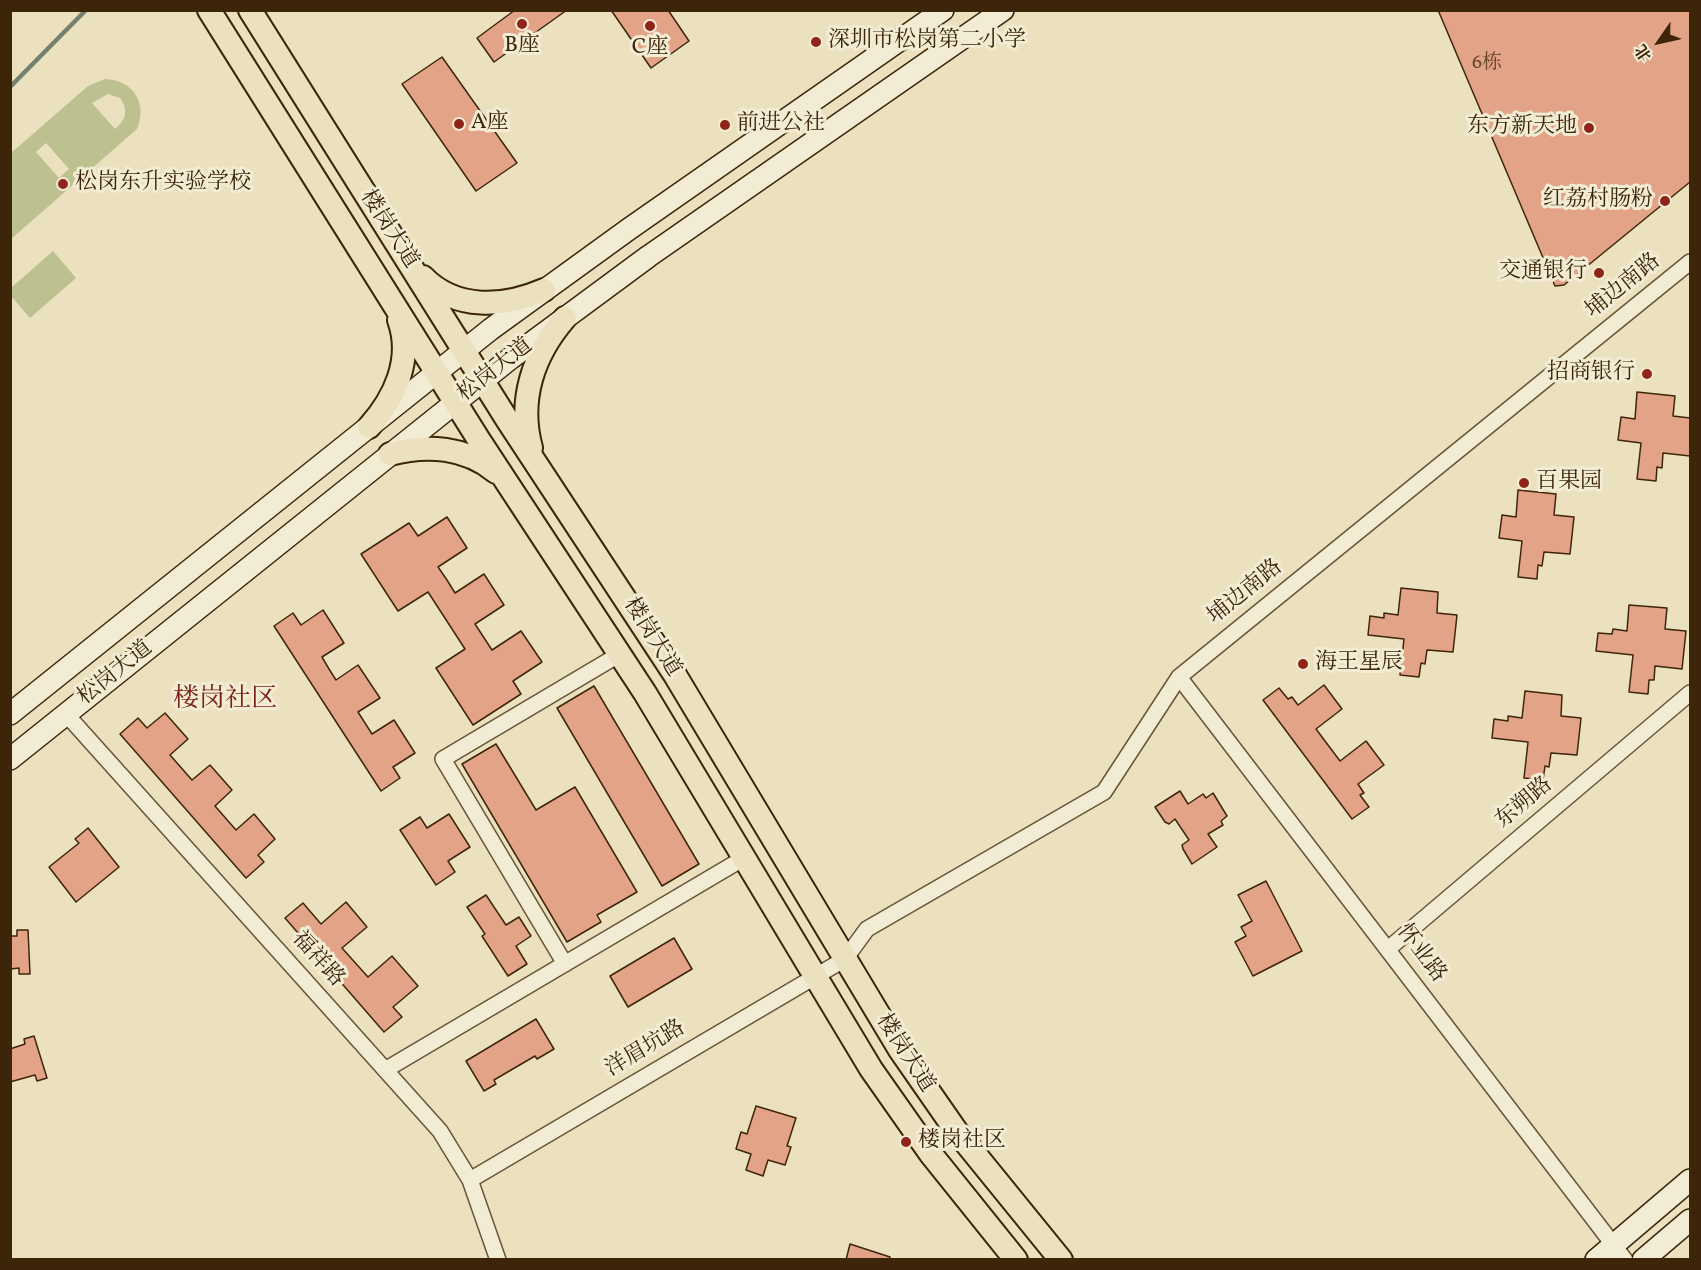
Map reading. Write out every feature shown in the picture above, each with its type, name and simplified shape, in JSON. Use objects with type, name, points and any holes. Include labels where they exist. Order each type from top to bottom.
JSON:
[{"type":"main road","name":"楼岗大道","points":[[209,10],[455,402],[620,654],[814,977],[900,1112],[948,1177],[1016,1260]]},
{"type":"main road","name":"楼岗大道","points":[[250,10],[464,351],[675,675],[845,959],[928,1092],[988,1171],[1061,1260]]},
{"type":"main road","name":"松岗大道","points":[[10,714],[437,372],[544,290],[943,10]]},
{"type":"main road","name":"松岗大道","points":[[10,759],[455,402],[565,318],[839,123],[1003,10]]},
{"type":"main road","points":[[409,264],[427,281],[448,295],[472,302],[497,304],[521,300],[544,290]]},
{"type":"main road","points":[[369,427],[384,410],[395,391],[403,358],[400,324],[393,303],[381,284]]},
{"type":"main road","points":[[535,461],[527,431],[529,385],[542,349],[565,318]]},
{"type":"main road","points":[[390,454],[420,448],[451,451],[480,461],[504,478]]},
{"type":"main road","points":[[1596,1260],[1620,1252],[1690,1180]]},
{"type":"main road","points":[[1643,1260],[1690,1220]]},
{"type":"street","name":"埔边南路","points":[[845,959],[867,929],[1104,792],[1179,677],[1690,261]]},
{"type":"street","points":[[565,964],[443,759],[620,654]]},
{"type":"street","name":"怀业路","points":[[1179,677],[1620,1252]]},
{"type":"street","name":"东朔路","points":[[1388,949],[1690,693]]},
{"type":"street","name":"福祥路","points":[[66,714],[440,1131],[470,1180],[498,1260]]},
{"type":"street","points":[[386,1070],[744,858]]},
{"type":"street","name":"洋眉坑路","points":[[470,1180],[845,959]]},
{"type":"green space","points":[[105,79],[115,80],[130,88],[136,95],[141,110],[137,129],[11,239],[11,153],[88,86]],"holes":[[[108,94],[120,98],[125,107],[124,118],[115,129],[92,103]],[[46,143],[69,169],[59,178],[36,152]]]},
{"type":"green space","points":[[53,251],[76,278],[30,318],[11,296],[11,288]]},
{"type":"building","name":"B座","points":[[515,10],[567,10],[494,62],[477,38]]},
{"type":"building","name":"C座","points":[[611,10],[668,10],[689,41],[651,68]]},
{"type":"building","name":"东方新天地","points":[[1438,10],[1690,10],[1690,182],[1564,285],[1555,286]]},
{"type":"building","name":"A座","points":[[442,57],[517,163],[476,191],[402,84]]},
{"type":"building","points":[[1637,392],[1675,396],[1673,416],[1690,418],[1690,456],[1663,453],[1662,468],[1657,467],[1656,481],[1637,479],[1641,443],[1618,440],[1621,417],[1635,419]]},
{"type":"building","points":[[1518,490],[1556,494],[1554,515],[1574,517],[1570,554],[1544,552],[1542,566],[1538,565],[1537,579],[1518,577],[1522,541],[1499,538],[1502,515],[1516,517]]},
{"type":"building","points":[[447,517],[467,548],[438,567],[455,593],[484,574],[504,605],[475,624],[492,650],[521,631],[542,662],[513,681],[521,694],[473,725],[436,668],[465,649],[428,592],[398,611],[361,554],[409,523],[418,536]]},
{"type":"building","points":[[1401,588],[1438,592],[1437,613],[1457,615],[1453,652],[1427,650],[1425,664],[1421,663],[1419,677],[1400,675],[1404,639],[1368,635],[1370,616],[1384,618],[1384,613],[1398,615]]},
{"type":"building","points":[[1629,605],[1667,608],[1665,629],[1686,631],[1682,669],[1655,666],[1654,680],[1649,680],[1648,694],[1629,692],[1633,655],[1596,651],[1598,633],[1612,634],[1613,629],[1627,631]]},
{"type":"building","points":[[323,610],[344,643],[322,657],[336,680],[358,665],[380,698],[358,712],[372,734],[394,720],[415,753],[393,767],[400,778],[381,791],[274,626],[293,613],[301,625]]},
{"type":"building","points":[[1324,685],[1342,709],[1316,729],[1340,761],[1366,741],[1384,765],[1358,784],[1364,793],[1360,795],[1369,807],[1352,819],[1263,700],[1279,688],[1288,699],[1292,697],[1298,705]]},
{"type":"building","points":[[594,686],[699,864],[662,886],[557,708]]},
{"type":"building","points":[[1525,691],[1562,695],[1561,716],[1581,718],[1577,755],[1551,753],[1549,767],[1545,766],[1543,780],[1524,778],[1528,742],[1492,738],[1494,719],[1508,721],[1508,716],[1522,718]]},
{"type":"building","points":[[165,713],[188,739],[170,755],[192,780],[210,765],[232,790],[215,806],[236,830],[254,814],[275,839],[258,855],[264,862],[246,878],[120,734],[138,718],[147,728]]},
{"type":"building","points":[[496,744],[536,810],[575,787],[637,892],[597,915],[601,922],[567,942],[462,764]]},
{"type":"building","points":[[1180,791],[1188,804],[1203,794],[1206,798],[1213,793],[1227,816],[1221,821],[1223,825],[1208,834],[1217,847],[1192,864],[1182,845],[1189,840],[1175,819],[1169,824],[1165,822],[1155,807]]},
{"type":"building","points":[[449,814],[470,847],[448,861],[455,872],[436,885],[400,830],[420,817],[427,828]]},
{"type":"building","points":[[88,828],[119,867],[76,902],[49,867],[79,843],[75,839]]},
{"type":"building","points":[[1266,881],[1302,951],[1253,976],[1235,942],[1246,936],[1241,927],[1252,921],[1238,895]]},
{"type":"building","points":[[486,895],[506,925],[519,917],[531,936],[516,946],[527,964],[508,976],[482,936],[485,934],[467,907]]},
{"type":"building","points":[[346,902],[367,927],[342,948],[368,977],[392,956],[418,986],[393,1007],[402,1017],[384,1032],[285,918],[303,903],[321,924]]},
{"type":"building","points":[[17,930],[28,930],[30,974],[19,974],[19,968],[11,969],[10,936],[17,936]]},
{"type":"building","points":[[674,938],[692,969],[628,1007],[610,976]]},
{"type":"building","points":[[536,1019],[554,1049],[537,1059],[535,1056],[494,1080],[496,1084],[484,1091],[466,1061]]},
{"type":"building","points":[[34,1036],[47,1078],[37,1081],[35,1075],[10,1082],[10,1049],[25,1044],[24,1039]]},
{"type":"building","points":[[756,1106],[796,1118],[787,1146],[791,1147],[785,1165],[768,1160],[763,1176],[746,1170],[751,1154],[736,1149],[741,1132],[747,1134]]},
{"type":"building","points":[[850,1244],[890,1257],[890,1260],[846,1260]]},
{"type":"waterway","points":[[10,87],[86,10]]},
{"type":"place","name":"B座","points":[[522,24]]},
{"type":"place","name":"C座","points":[[650,26]]},
{"type":"place","name":"深圳市松岗第二小学","points":[[816,42]]},
{"type":"place","name":"A座","points":[[459,124]]},
{"type":"place","name":"前进公社","points":[[725,125]]},
{"type":"place","name":"东方新天地","points":[[1589,128]]},
{"type":"place","name":"松岗东升实验学校","points":[[63,184]]},
{"type":"place","name":"红荔村肠粉","points":[[1665,201]]},
{"type":"place","name":"交通银行","points":[[1599,273]]},
{"type":"place","name":"招商银行","points":[[1647,374]]},
{"type":"place","name":"百果园","points":[[1524,483]]},
{"type":"place","name":"海王星辰","points":[[1303,664]]},
{"type":"place","name":"楼岗社区","points":[[906,1142]]},
{"type":"district","name":"楼岗社区","points":[[225,701]]}]
